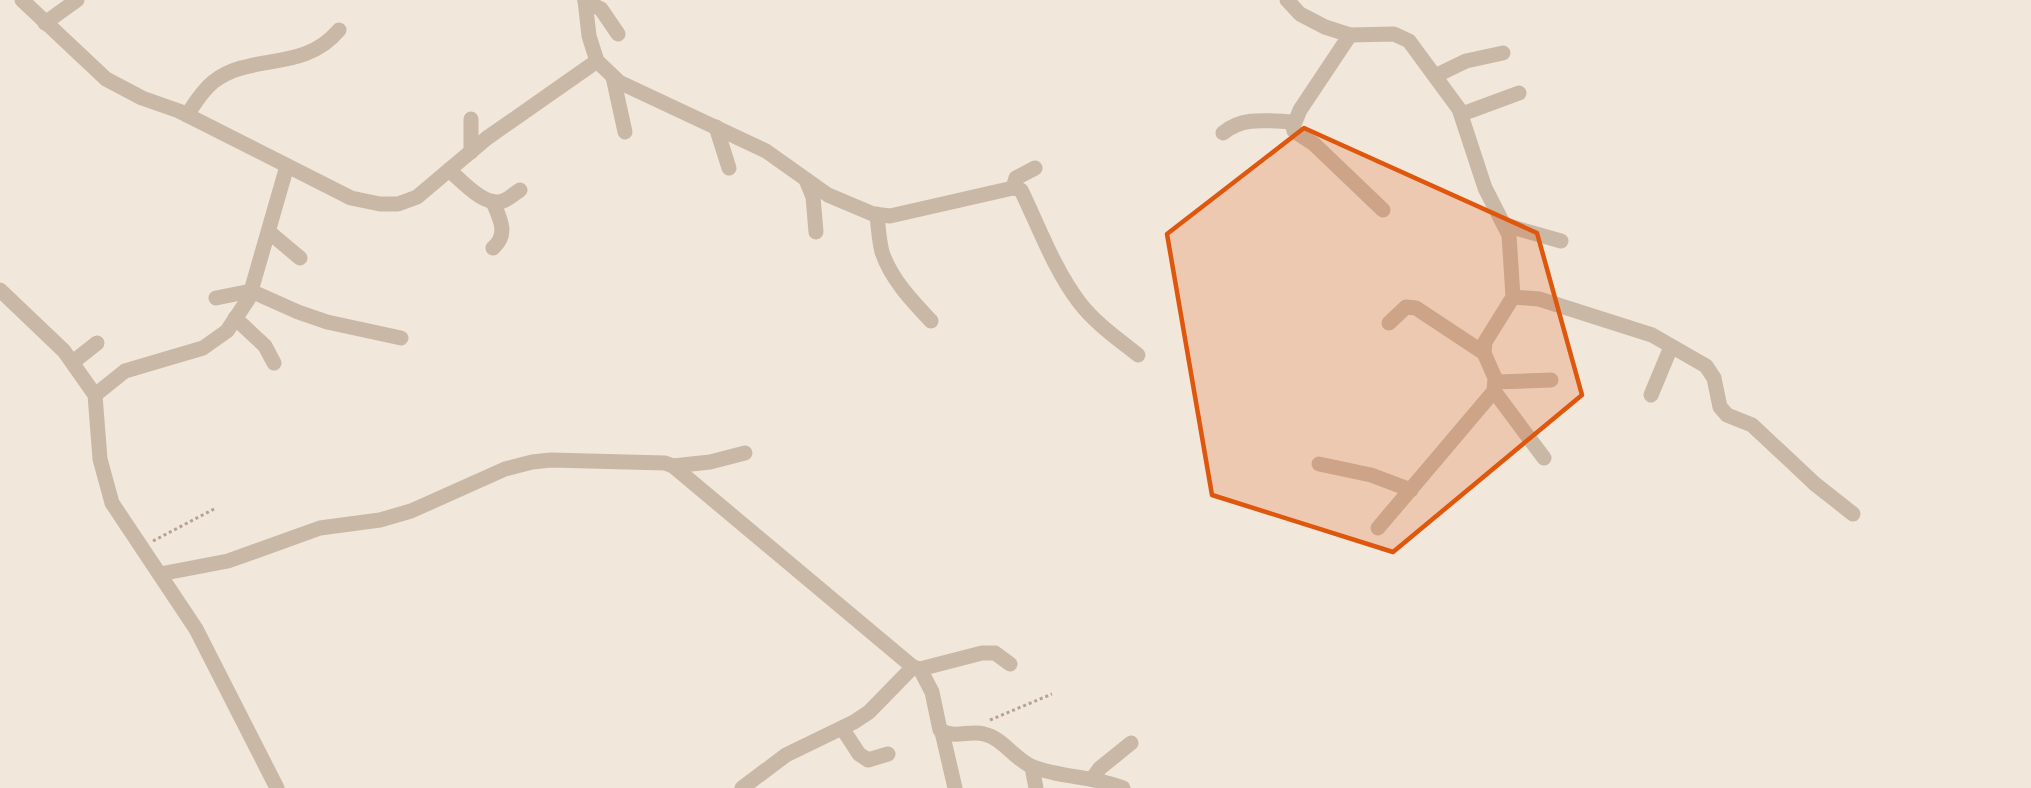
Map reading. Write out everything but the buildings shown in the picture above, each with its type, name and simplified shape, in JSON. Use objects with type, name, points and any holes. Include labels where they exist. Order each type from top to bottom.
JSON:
[{"type":"street","points":[[22,0],[106,79],[142,98],[187,115],[351,198],[380,204],[398,204],[417,197],[471,152],[597,62]]},
{"type":"street","points":[[45,23],[77,0]]},
{"type":"street","points":[[585,0],[601,9],[618,34]]},
{"type":"street","points":[[585,0],[589,36],[597,62],[619,82],[766,151],[828,195],[877,214],[890,216],[1012,188],[1021,190],[1064,279],[1079,303],[1096,321],[1138,356]]},
{"type":"street","points":[[1287,0],[1300,14],[1325,27],[1350,34],[1403,37],[1409,40],[1462,114],[1485,188],[1509,235],[1513,297],[1485,342],[1484,353],[1495,386],[1544,458]]},
{"type":"street","points":[[187,115],[203,91],[228,73],[310,54],[328,43],[339,30]]},
{"type":"street","points":[[1350,34],[1293,122],[1294,131],[1314,144],[1383,210]]},
{"type":"street","points":[[1436,76],[1466,61],[1503,53]]},
{"type":"street","points":[[614,77],[625,132]]},
{"type":"street","points":[[1462,114],[1519,93]]},
{"type":"street","points":[[471,119],[471,152]]},
{"type":"street","points":[[1223,133],[1234,124],[1248,121],[1293,122]]},
{"type":"street","points":[[716,127],[729,168]]},
{"type":"street","points":[[95,395],[125,371],[203,348],[227,331],[251,291],[287,166]]},
{"type":"street","points":[[1012,188],[1016,178],[1035,168]]},
{"type":"street","points":[[449,170],[477,194],[493,202],[503,201],[520,190]]},
{"type":"street","points":[[806,180],[813,197],[816,232]]},
{"type":"street","points":[[493,202],[503,232],[500,242],[493,249]]},
{"type":"street","points":[[877,214],[882,252],[890,269],[907,296],[931,321]]},
{"type":"street","points":[[1505,225],[1561,241]]},
{"type":"street","points":[[269,232],[300,258]]},
{"type":"street","points":[[0,290],[11,297],[73,362],[95,395],[100,459],[112,503],[196,629],[277,788]]},
{"type":"street","points":[[216,298],[251,291],[327,322],[401,338]]},
{"type":"street","points":[[1513,297],[1539,299],[1653,335],[1706,366],[1714,378],[1720,407],[1727,415],[1752,425],[1815,484],[1852,514]]},
{"type":"street","points":[[1389,323],[1406,307],[1416,308],[1484,353]]},
{"type":"street","points":[[235,318],[266,346],[274,363]]},
{"type":"street","points":[[73,362],[97,344]]},
{"type":"street","points":[[1651,395],[1671,347]]},
{"type":"street","points":[[1378,528],[1495,386],[1551,380]]},
{"type":"street","points":[[673,466],[710,462],[746,453]]},
{"type":"street","points":[[160,574],[228,561],[320,528],[380,520],[411,511],[505,470],[532,462],[551,460],[665,463],[673,466],[928,680],[937,723],[942,732],[956,788]]},
{"type":"street","points":[[1319,464],[1371,475],[1411,490]]},
{"type":"street","points":[[742,788],[767,781],[786,755],[842,728],[868,712],[916,668],[982,653],[995,653],[1010,664]]},
{"type":"street","points":[[842,728],[859,754],[868,760],[888,754]]},
{"type":"street","points":[[942,732],[992,736],[1032,767],[1092,778],[1123,788]]},
{"type":"street","points":[[1092,778],[1100,768],[1131,743]]},
{"type":"street","points":[[1032,767],[1036,788]]},
{"type":"path","points":[[141,547],[214,509]]},
{"type":"path","points":[[972,733],[1002,713],[1052,694]]},
{"type":"highlighted area","points":[[1304,128],[1537,233],[1582,395],[1393,552],[1212,495],[1167,234]]}]
